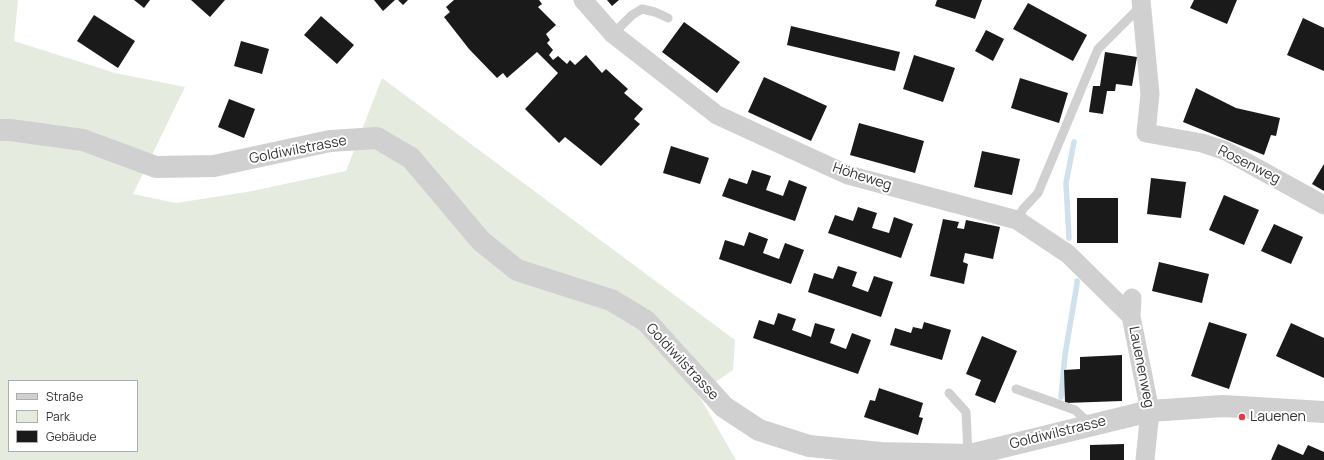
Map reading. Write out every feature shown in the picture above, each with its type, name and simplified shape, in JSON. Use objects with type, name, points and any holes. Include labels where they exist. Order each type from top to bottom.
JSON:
[{"type":"street","name":"Höheweg","points":[[583,0],[613,34],[717,115],[848,175],[1017,220],[1068,254],[1132,307]]},
{"type":"street","name":"Rosenweg","points":[[1141,3],[1150,94],[1146,133],[1202,143],[1226,151],[1324,205]]},
{"type":"street","name":"Goldiwilstrasse","points":[[0,130],[10,130],[82,140],[156,167],[214,166],[330,141],[377,138],[411,158],[481,241],[517,270],[611,300],[646,322],[724,407],[759,430],[809,446],[881,453],[968,455],[1150,411],[1222,406],[1324,412]]},
{"type":"street","name":"Lauenenweg","points":[[1132,307],[1150,411],[1146,460]]},
{"type":"lane","points":[[1017,220],[1023,209],[1038,193],[1098,49],[1141,3]]},
{"type":"lane","points":[[613,34],[632,15],[642,9],[655,12],[668,18]]},
{"type":"lane","points":[[1016,389],[1075,410],[1091,425]]},
{"type":"lane","points":[[949,393],[966,412],[968,455]]},
{"type":"green space","points":[[0,0],[18,0],[14,41],[115,73],[185,87],[133,194],[176,203],[247,192],[346,171],[382,78],[735,340],[733,370],[698,394],[736,460],[0,460]]},
{"type":"building","points":[[134,0],[150,0],[144,8]]},
{"type":"building","points":[[191,0],[225,0],[210,17]]},
{"type":"building","points":[[374,0],[395,0],[383,11]]},
{"type":"building","points":[[398,0],[408,0],[403,5]]},
{"type":"building","points":[[454,0],[539,0],[542,4],[538,7],[556,25],[546,34],[550,40],[547,43],[553,50],[549,55],[553,60],[558,56],[567,64],[570,60],[575,65],[586,55],[602,73],[606,69],[628,89],[624,93],[643,109],[634,119],[640,124],[601,166],[565,137],[559,143],[525,109],[558,73],[537,52],[507,78],[503,73],[497,78],[469,49],[444,17],[450,12],[446,7]]},
{"type":"building","points":[[607,0],[619,0],[612,6]]},
{"type":"building","points":[[937,0],[982,0],[975,19],[935,6]]},
{"type":"building","points":[[1194,0],[1237,0],[1227,24],[1190,8]]},
{"type":"building","points":[[1028,3],[1087,35],[1073,61],[1013,29]]},
{"type":"building","points":[[94,15],[135,41],[118,68],[77,41]]},
{"type":"building","points":[[321,16],[354,45],[337,64],[304,35]]},
{"type":"building","points":[[1303,18],[1324,28],[1324,71],[1287,55]]},
{"type":"building","points":[[684,22],[740,62],[717,93],[662,52]]},
{"type":"building","points":[[791,26],[900,52],[895,71],[787,45]]},
{"type":"building","points":[[986,30],[1004,39],[993,61],[975,51]]},
{"type":"building","points":[[241,41],[269,49],[262,74],[234,66]]},
{"type":"building","points":[[1105,52],[1137,57],[1132,86],[1116,84],[1115,91],[1107,91],[1103,114],[1089,112],[1093,86],[1100,86]]},
{"type":"building","points":[[914,55],[955,68],[943,102],[903,89]]},
{"type":"building","points":[[764,77],[827,106],[811,141],[748,112]]},
{"type":"building","points":[[1020,78],[1068,93],[1059,123],[1011,108]]},
{"type":"building","points":[[1196,88],[1236,108],[1280,118],[1276,136],[1271,135],[1264,155],[1183,122]]},
{"type":"building","points":[[229,99],[255,109],[244,138],[218,127]]},
{"type":"building","points":[[859,123],[924,141],[915,173],[850,155]]},
{"type":"building","points":[[671,146],[709,158],[700,184],[663,173]]},
{"type":"building","points":[[982,151],[1020,159],[1012,195],[974,187]]},
{"type":"building","points":[[1324,164],[1324,191],[1312,184]]},
{"type":"building","points":[[752,170],[771,176],[766,190],[783,196],[789,180],[807,187],[795,221],[722,196],[729,178],[747,184]]},
{"type":"building","points":[[1151,178],[1186,182],[1181,218],[1147,214]]},
{"type":"building","points":[[1224,195],[1259,210],[1244,245],[1209,230]]},
{"type":"building","points":[[1077,198],[1118,198],[1118,243],[1077,243]]},
{"type":"building","points":[[858,207],[877,213],[872,228],[889,233],[894,217],[913,224],[901,258],[828,233],[835,215],[853,221]]},
{"type":"building","points":[[943,219],[959,222],[957,228],[964,229],[966,220],[1000,227],[993,259],[965,253],[963,262],[968,264],[964,284],[930,276]]},
{"type":"building","points":[[1274,224],[1303,237],[1291,264],[1261,251]]},
{"type":"building","points":[[749,232],[768,239],[763,253],[779,259],[785,243],[804,250],[791,284],[719,259],[725,240],[744,246]]},
{"type":"building","points":[[1159,262],[1209,274],[1202,303],[1152,291]]},
{"type":"building","points":[[838,266],[857,272],[852,286],[868,292],[874,276],[893,282],[881,317],[808,292],[814,273],[833,279]]},
{"type":"building","points":[[778,313],[796,319],[792,330],[811,337],[815,323],[835,329],[830,343],[846,349],[852,333],[871,340],[858,374],[753,338],[759,320],[774,325]]},
{"type":"building","points":[[924,322],[951,330],[942,360],[890,345],[895,328],[911,333],[913,327],[922,329]]},
{"type":"building","points":[[1209,322],[1247,334],[1229,389],[1191,376]]},
{"type":"building","points":[[1291,323],[1324,338],[1324,378],[1276,356]]},
{"type":"building","points":[[982,336],[1017,351],[995,403],[975,395],[981,380],[966,374]]},
{"type":"building","points":[[1122,355],[1122,401],[1065,403],[1064,370],[1080,369],[1080,357]]},
{"type":"building","points":[[879,388],[923,403],[919,417],[923,418],[918,435],[864,417],[870,400],[875,401]]},
{"type":"building","points":[[1124,444],[1124,460],[1090,460],[1090,445]]},
{"type":"building","points":[[1278,444],[1303,455],[1308,445],[1324,452],[1324,460],[1271,460]]},
{"type":"waterway","points":[[1069,238],[1066,183],[1074,142]]},
{"type":"waterway","points":[[1061,397],[1065,355],[1077,281]]},
{"type":"place","name":"Lauenen","points":[[1242,417]]}]
